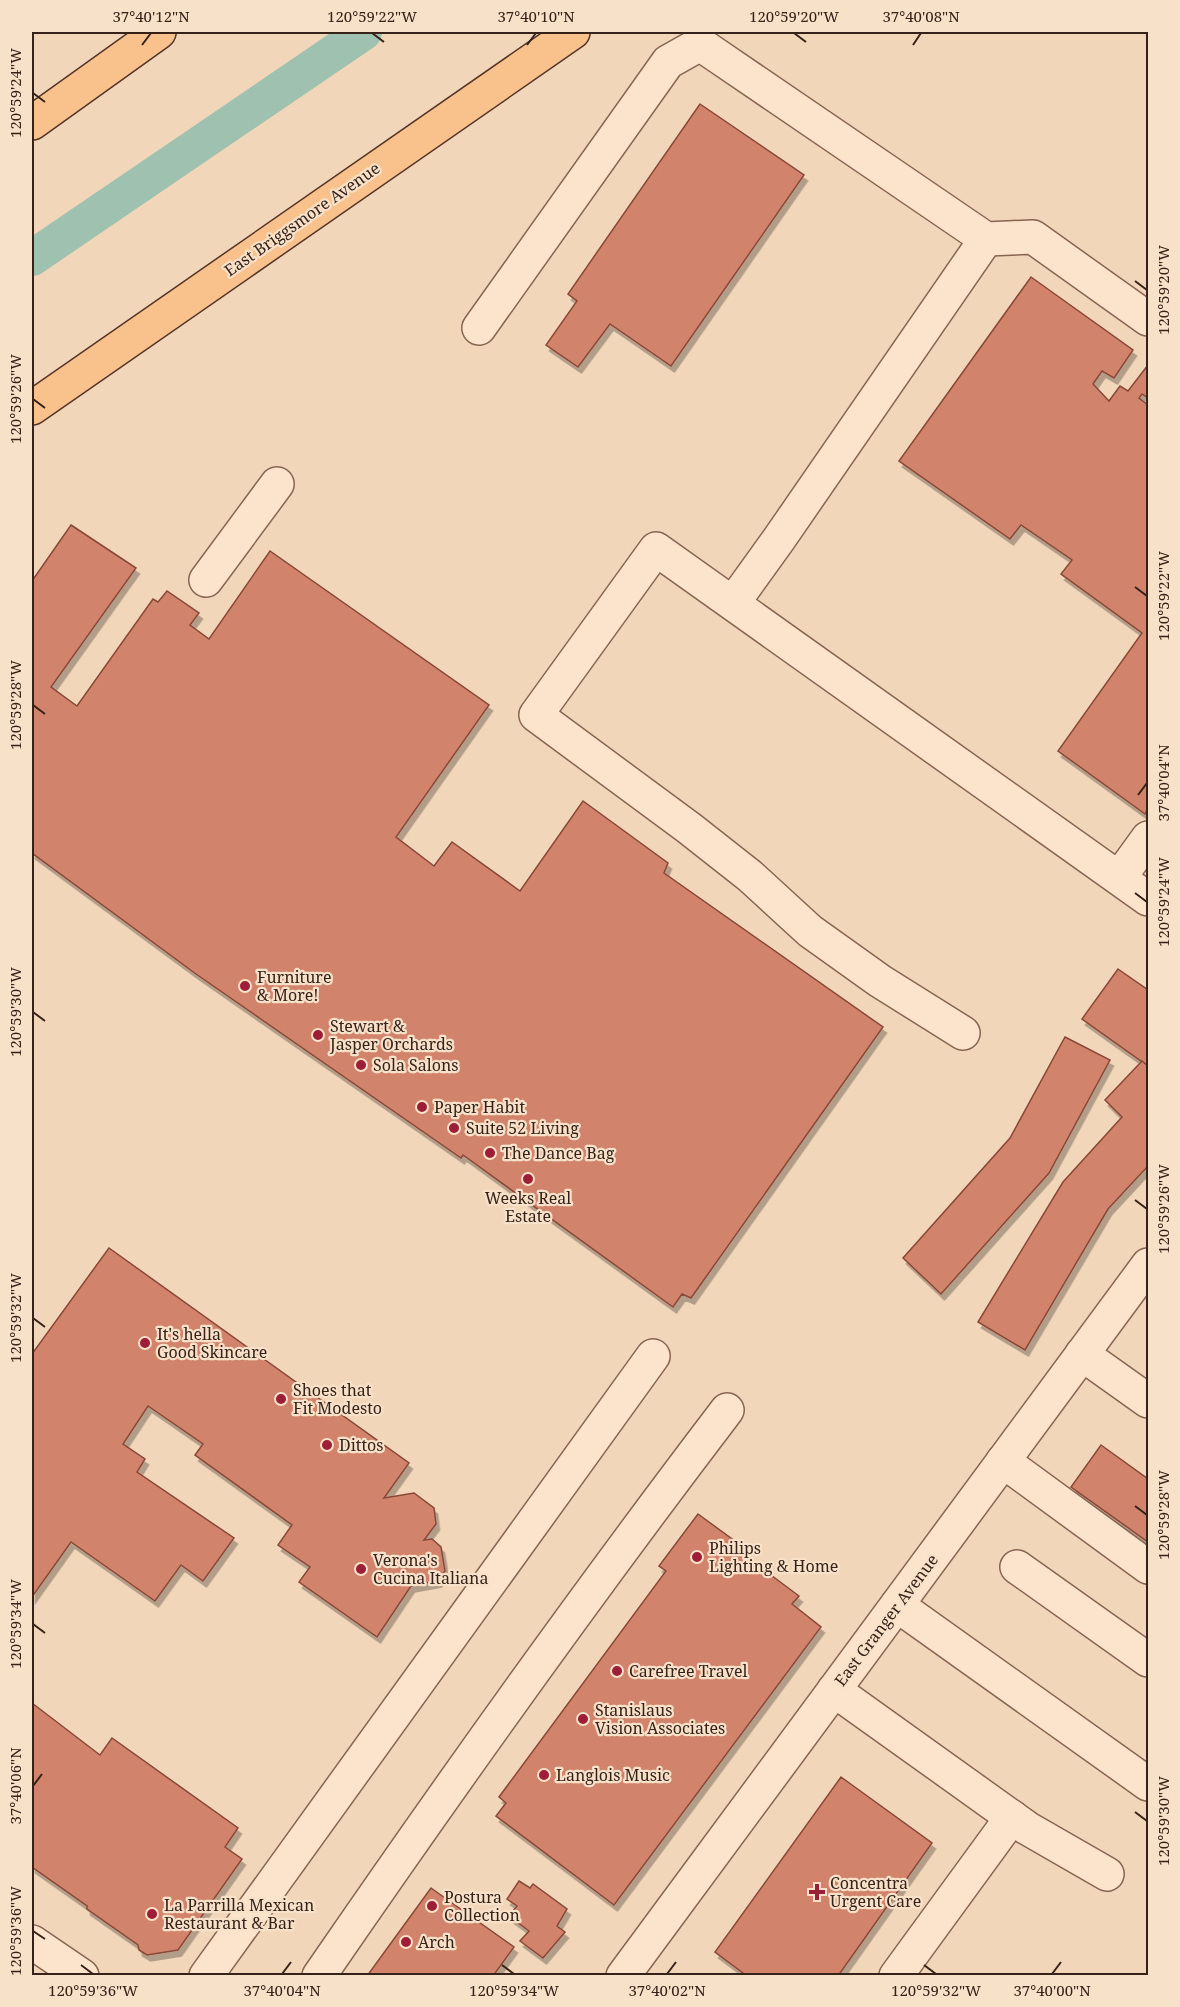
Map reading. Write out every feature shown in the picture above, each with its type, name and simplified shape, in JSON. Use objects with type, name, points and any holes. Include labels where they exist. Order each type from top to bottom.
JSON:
[{"type":"main road","points":[[32,123],[159,32]]},
{"type":"main road","name":"East Briggsmore Avenue","points":[[32,408],[573,32]]},
{"type":"street","points":[[478,328],[668,62],[700,44],[986,238],[1033,237],[1149,319]]},
{"type":"street","points":[[733,603],[986,238]]},
{"type":"street","points":[[206,580],[276,484]]},
{"type":"street","points":[[963,1033],[880,981],[810,931],[742,870],[536,715],[656,549],[1149,899]]},
{"type":"street","points":[[1119,878],[1149,838]]},
{"type":"street","name":"East Granger Avenue","points":[[623,1976],[1149,1265]]},
{"type":"street","points":[[1082,1354],[1149,1401]]},
{"type":"street","points":[[206,1976],[653,1356]]},
{"type":"street","points":[[319,1976],[440,1801],[630,1538],[727,1410]]},
{"type":"street","points":[[1003,1461],[1149,1567]]},
{"type":"street","points":[[1017,1567],[1149,1660]]},
{"type":"street","points":[[897,1605],[1149,1784]]},
{"type":"street","points":[[834,1690],[1027,1828],[1107,1874]]},
{"type":"street","points":[[896,1976],[1012,1817]]},
{"type":"street","points":[[32,1942],[82,1976]]},
{"type":"building","points":[[700,104],[804,175],[671,366],[610,324],[578,367],[546,345],[577,301],[568,294]]},
{"type":"building","points":[[1031,277],[1133,350],[1114,378],[1102,371],[1093,384],[1109,401],[1120,386],[1128,391],[1148,365],[1148,398],[1142,394],[1139,398],[1148,405],[1148,809],[1145,814],[1058,751],[1142,633],[1061,574],[1072,560],[1021,525],[1010,539],[899,461]]},
{"type":"building","points":[[71,525],[136,568],[51,687],[77,706],[153,599],[158,602],[167,591],[199,613],[190,625],[209,639],[270,551],[489,705],[396,837],[434,866],[452,842],[520,891],[583,801],[668,863],[664,873],[883,1027],[691,1298],[682,1294],[673,1307],[463,1155],[461,1158],[196,974],[32,853],[32,581]]},
{"type":"building","points":[[1118,969],[1148,990],[1148,1066],[1082,1019]]},
{"type":"building","points":[[1065,1037],[1110,1060],[1049,1173],[941,1294],[903,1258],[1010,1138]]},
{"type":"building","points":[[1142,1061],[1148,1066],[1148,1166],[1108,1209],[1025,1350],[978,1322],[1063,1182],[1122,1117],[1105,1100]]},
{"type":"building","points":[[109,1248],[409,1463],[384,1498],[414,1493],[434,1508],[436,1524],[424,1540],[432,1539],[441,1547],[445,1571],[438,1581],[411,1586],[377,1637],[299,1582],[310,1567],[278,1545],[292,1525],[195,1455],[203,1444],[148,1406],[123,1444],[145,1459],[137,1472],[234,1538],[203,1581],[181,1565],[155,1601],[71,1542],[32,1597],[32,1354]]},
{"type":"building","points":[[1101,1445],[1148,1479],[1148,1542],[1071,1487]]},
{"type":"building","points":[[698,1514],[743,1547],[740,1552],[799,1596],[792,1604],[821,1627],[614,1905],[496,1816],[506,1803],[499,1797],[666,1571],[659,1566]]},
{"type":"building","points":[[32,1703],[100,1755],[112,1738],[238,1828],[225,1847],[242,1859],[178,1950],[147,1955],[139,1950],[138,1945],[32,1867]]},
{"type":"building","points":[[841,1777],[932,1843],[838,1976],[747,1976],[715,1952]]},
{"type":"building","points":[[519,1881],[530,1888],[533,1884],[567,1909],[557,1926],[565,1932],[543,1958],[520,1941],[529,1931],[509,1916],[517,1906],[507,1899]]},
{"type":"building","points":[[431,1888],[514,1947],[493,1976],[367,1976]]},
{"type":"waterway","points":[[32,258],[364,32]]},
{"type":"place","name":"Furniture & More!","points":[[245,986]]},
{"type":"place","name":"Stewart & Jasper Orchards","points":[[318,1035]]},
{"type":"place","name":"Sola Salons","points":[[361,1065]]},
{"type":"place","name":"Paper Habit","points":[[422,1107]]},
{"type":"place","name":"Suite 52 Living","points":[[454,1128]]},
{"type":"place","name":"The Dance Bag","points":[[490,1153]]},
{"type":"place","name":"Weeks Real Estate","points":[[528,1179]]},
{"type":"place","name":"It's hella Good Skincare","points":[[145,1343]]},
{"type":"place","name":"Shoes that Fit Modesto","points":[[281,1399]]},
{"type":"place","name":"Dittos","points":[[327,1445]]},
{"type":"place","name":"Philips Lighting & Home","points":[[697,1557]]},
{"type":"place","name":"Verona's Cucina Italiana","points":[[361,1569]]},
{"type":"place","name":"Carefree Travel","points":[[617,1671]]},
{"type":"place","name":"Stanislaus Vision Associates","points":[[583,1719]]},
{"type":"place","name":"Langlois Music","points":[[544,1775]]},
{"type":"place","name":"Concentra Urgent Care","points":[[817,1892]]},
{"type":"place","name":"Postura Collection","points":[[432,1906]]},
{"type":"place","name":"La Parrilla Mexican Restaurant & Bar","points":[[152,1914]]},
{"type":"place","name":"Arch","points":[[406,1942]]}]
